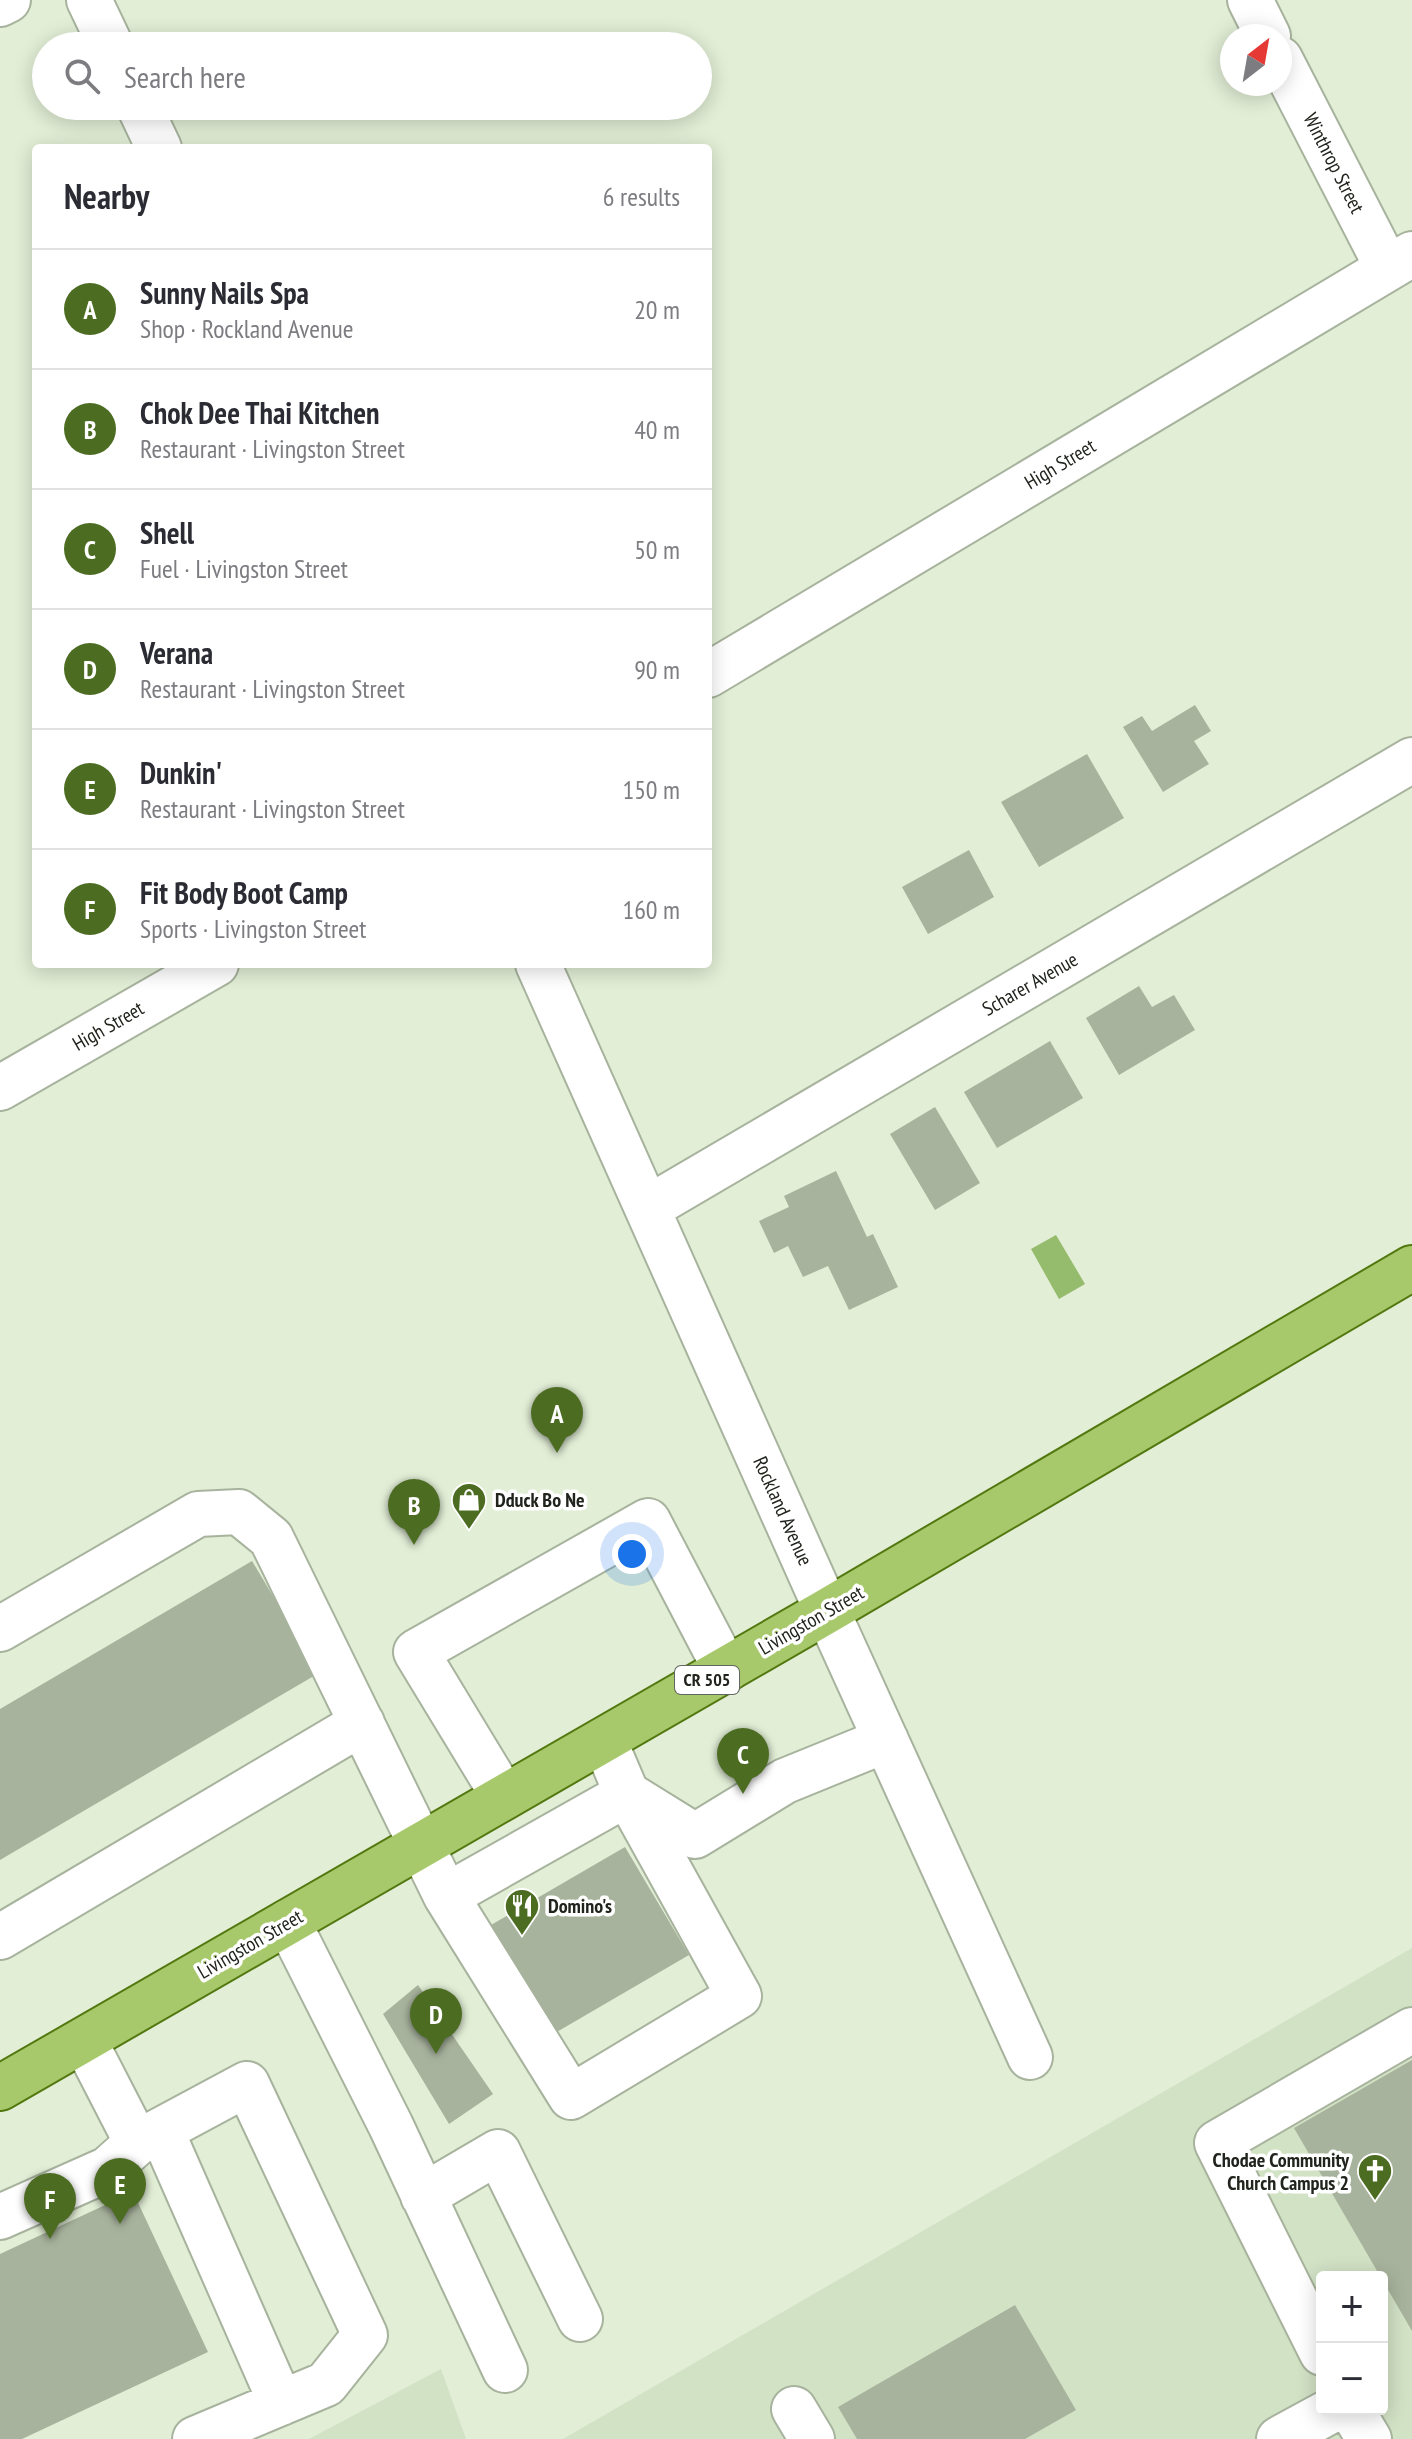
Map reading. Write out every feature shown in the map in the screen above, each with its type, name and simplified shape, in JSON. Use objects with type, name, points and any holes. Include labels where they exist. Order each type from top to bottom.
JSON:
[{"type":"main road","name":"Livingston Street","points":[[0,2088],[726,1670],[1412,1268]]},
{"type":"street","points":[[0,4],[8,0]]},
{"type":"street","points":[[89,0],[104,32]]},
{"type":"street","points":[[1250,0],[1262,24]]},
{"type":"street","name":"Winthrop Street","points":[[1292,79],[1400,261]]},
{"type":"street","points":[[146,120],[157,144]]},
{"type":"street","name":"High Street","points":[[712,673],[1400,261]]},
{"type":"street","name":"Scharer Avenue","points":[[648,1208],[1412,760]]},
{"type":"street","name":"High Street","points":[[0,1088],[209,968]]},
{"type":"street","name":"Rockland Avenue","points":[[540,968],[1030,2057]]},
{"type":"street","points":[[0,1629],[198,1514],[239,1512],[271,1538],[446,1896],[571,2097],[739,1996],[627,1794],[604,1740]]},
{"type":"street","points":[[504,1797],[416,1652],[648,1521],[726,1670]]},
{"type":"street","points":[[0,1937],[362,1723]]},
{"type":"street","points":[[627,1794],[695,1836],[785,1781],[886,1740]]},
{"type":"street","points":[[446,1896],[627,1794]]},
{"type":"street","points":[[288,1922],[391,2126],[505,2370]]},
{"type":"street","points":[[1317,2343],[1217,2143],[1412,2030]]},
{"type":"street","points":[[84,2040],[149,2137],[281,2403]]},
{"type":"street","points":[[0,2217],[108,2169],[149,2137],[247,2084],[365,2335],[326,2384],[195,2439]]},
{"type":"street","points":[[423,2196],[498,2152],[580,2319]]},
{"type":"street","points":[[1279,2439],[1323,2415]]},
{"type":"street","points":[[1355,2415],[1369,2439]]},
{"type":"shaded area","points":[[1056,1235],[1085,1284],[1059,1299],[1031,1249]]},
{"type":"shaded area","points":[[1412,1948],[1412,2439],[563,2439]]},
{"type":"shaded area","points":[[441,2369],[466,2439],[309,2439]]},
{"type":"building","points":[[1195,705],[1211,731],[1194,741],[1209,764],[1163,792],[1123,727],[1142,716],[1152,731]]},
{"type":"building","points":[[1087,754],[1124,818],[1039,867],[1001,802]]},
{"type":"building","points":[[969,850],[994,897],[928,934],[902,887]]},
{"type":"building","points":[[1139,986],[1152,1007],[1174,995],[1195,1030],[1119,1075],[1086,1018]]},
{"type":"building","points":[[1050,1041],[1083,1098],[997,1148],[964,1092]]},
{"type":"building","points":[[935,1107],[980,1183],[935,1210],[890,1134]]},
{"type":"building","points":[[836,1171],[867,1237],[873,1234],[898,1287],[849,1310],[828,1266],[803,1277],[788,1246],[774,1253],[759,1221],[789,1207],[784,1196]]},
{"type":"building","points":[[252,1561],[319,1673],[0,1860],[0,1709]]},
{"type":"building","points":[[625,1847],[689,1955],[555,2033],[491,1925]]},
{"type":"building","points":[[418,1985],[493,2094],[449,2124],[383,2014]]},
{"type":"building","name":"Chodae Community Church Campus 2","points":[[1412,2060],[1412,2331],[1388,2290],[1388,2271],[1377,2271],[1294,2128]]},
{"type":"building","points":[[133,2192],[208,2352],[22,2439],[0,2439],[0,2254]]},
{"type":"building","points":[[1015,2305],[1076,2410],[1025,2439],[857,2439],[838,2407]]},
{"type":"place","name":"Sunny Nails Spa","points":[[557,1453]]},
{"type":"place","name":"Dduck Bo Ne","points":[[469,1531]]},
{"type":"place","name":"Chok Dee Thai Kitchen","points":[[414,1545]]},
{"type":"place","name":"Shell","points":[[743,1794]]},
{"type":"place","name":"Domino's","points":[[522,1937]]},
{"type":"place","name":"Verana","points":[[436,2054]]},
{"type":"place","name":"Chodae Community Church Campus 2","points":[[1375,2202]]},
{"type":"place","name":"Dunkin'","points":[[120,2224]]},
{"type":"place","name":"Fit Body Boot Camp","points":[[50,2239]]}]
